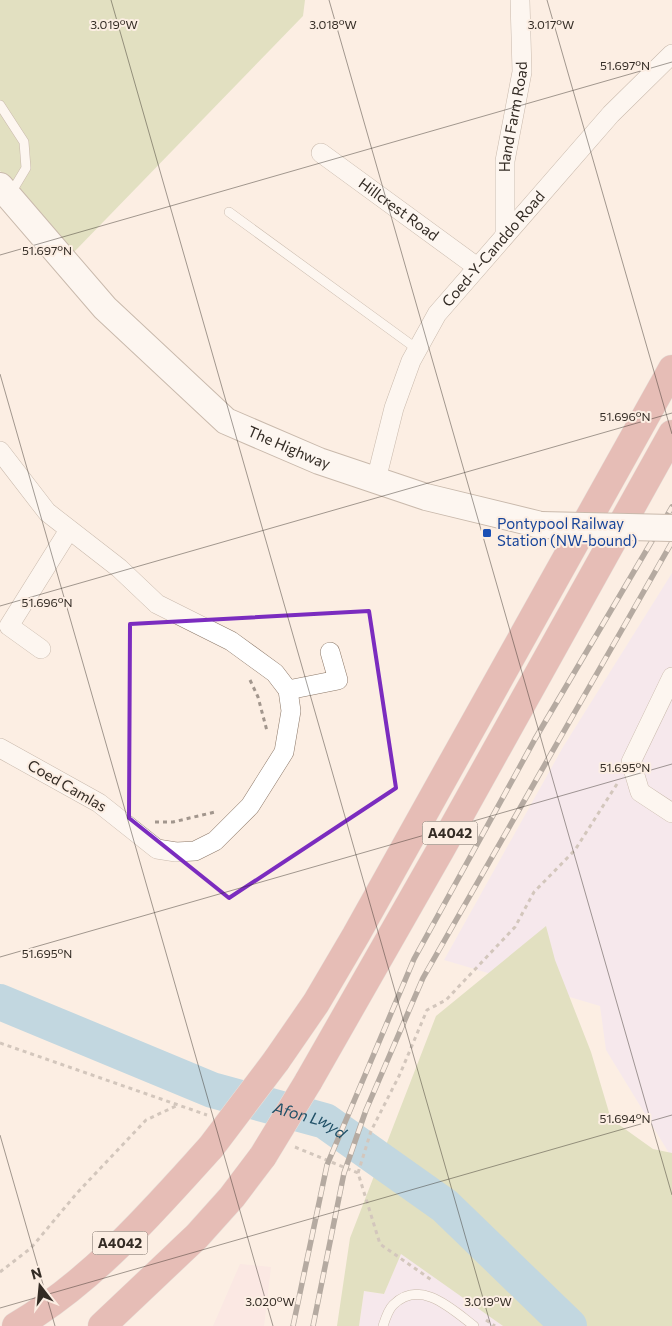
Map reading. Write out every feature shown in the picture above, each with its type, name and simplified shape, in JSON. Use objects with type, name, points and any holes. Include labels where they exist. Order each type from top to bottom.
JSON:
[{"type":"highway","name":"A4042","points":[[16,1326],[64,1294],[103,1260],[211,1147],[316,1004],[672,369]]},
{"type":"highway","name":"A4042","points":[[102,1326],[197,1236],[232,1197],[263,1156],[308,1082],[441,849],[672,434]]},
{"type":"street","name":"Hand Farm Road","points":[[505,235],[505,161],[522,72],[520,0]]},
{"type":"street","name":"Coed-Y-Canddo Road","points":[[376,480],[394,408],[417,349],[437,314],[611,114],[672,54]]},
{"type":"street","name":"Hillcrest Road","points":[[320,153],[477,267]]},
{"type":"street","name":"The Highway","points":[[4,191],[105,308],[226,421],[319,461],[426,497],[541,525],[672,528]]},
{"type":"street","points":[[0,451],[46,512],[119,568],[157,604],[231,641],[275,673],[288,690],[338,680],[330,652]]},
{"type":"street","points":[[41,649],[9,626],[69,530]]},
{"type":"street","points":[[672,677],[631,762],[640,792],[672,813]]},
{"type":"street","name":"Coed Camlas","points":[[0,748],[99,803],[157,849],[176,852],[195,851],[215,842],[250,806],[284,752],[291,710],[288,690]]},
{"type":"lane","points":[[0,105],[24,142],[26,168],[4,191]]},
{"type":"lane","points":[[229,212],[417,349]]},
{"type":"lane","points":[[383,1326],[392,1306],[403,1297],[414,1294],[435,1297],[474,1326]]},
{"type":"path","points":[[247,673],[258,697],[267,734]]},
{"type":"path","points":[[434,1282],[380,1244],[358,1172],[370,1131],[395,1083],[427,1010],[446,1000],[515,927],[534,892],[575,850],[631,762]]},
{"type":"path","points":[[122,821],[173,822],[205,816],[222,809]]},
{"type":"path","points":[[0,1043],[214,1118]]},
{"type":"path","points":[[0,1272],[31,1248],[76,1193],[146,1120],[178,1105]]},
{"type":"path","points":[[294,1147],[358,1172]]},
{"type":"path","points":[[480,1315],[495,1326]]},
{"type":"highlighted area","points":[[369,611],[396,788],[229,898],[129,818],[130,624]]},
{"type":"shaded area","points":[[672,573],[672,1158],[606,1050],[600,1006],[444,960],[563,747]]},
{"type":"shaded area","points":[[401,1253],[503,1326],[359,1326],[364,1291],[384,1294]]},
{"type":"shaded area","points":[[240,1264],[271,1267],[264,1326],[213,1326]]},
{"type":"green space","points":[[0,0],[305,0],[303,16],[74,252],[0,171]]},
{"type":"green space","points":[[546,926],[555,960],[591,1052],[611,1119],[653,1149],[672,1153],[672,1326],[503,1326],[401,1254],[384,1294],[364,1291],[359,1326],[337,1326],[350,1238],[436,1016]]},
{"type":"waterway","name":"Afon Lwyd","points":[[0,1002],[212,1090],[325,1121],[445,1206],[569,1326]]},
{"type":"railway","points":[[293,1326],[327,1165],[414,959],[535,739],[672,507]]},
{"type":"railway","points":[[313,1326],[344,1173],[366,1110],[423,978],[672,542]]},
{"type":"place","name":"Pontypool Railway Station (NW-bound)","points":[[487,533]]}]
